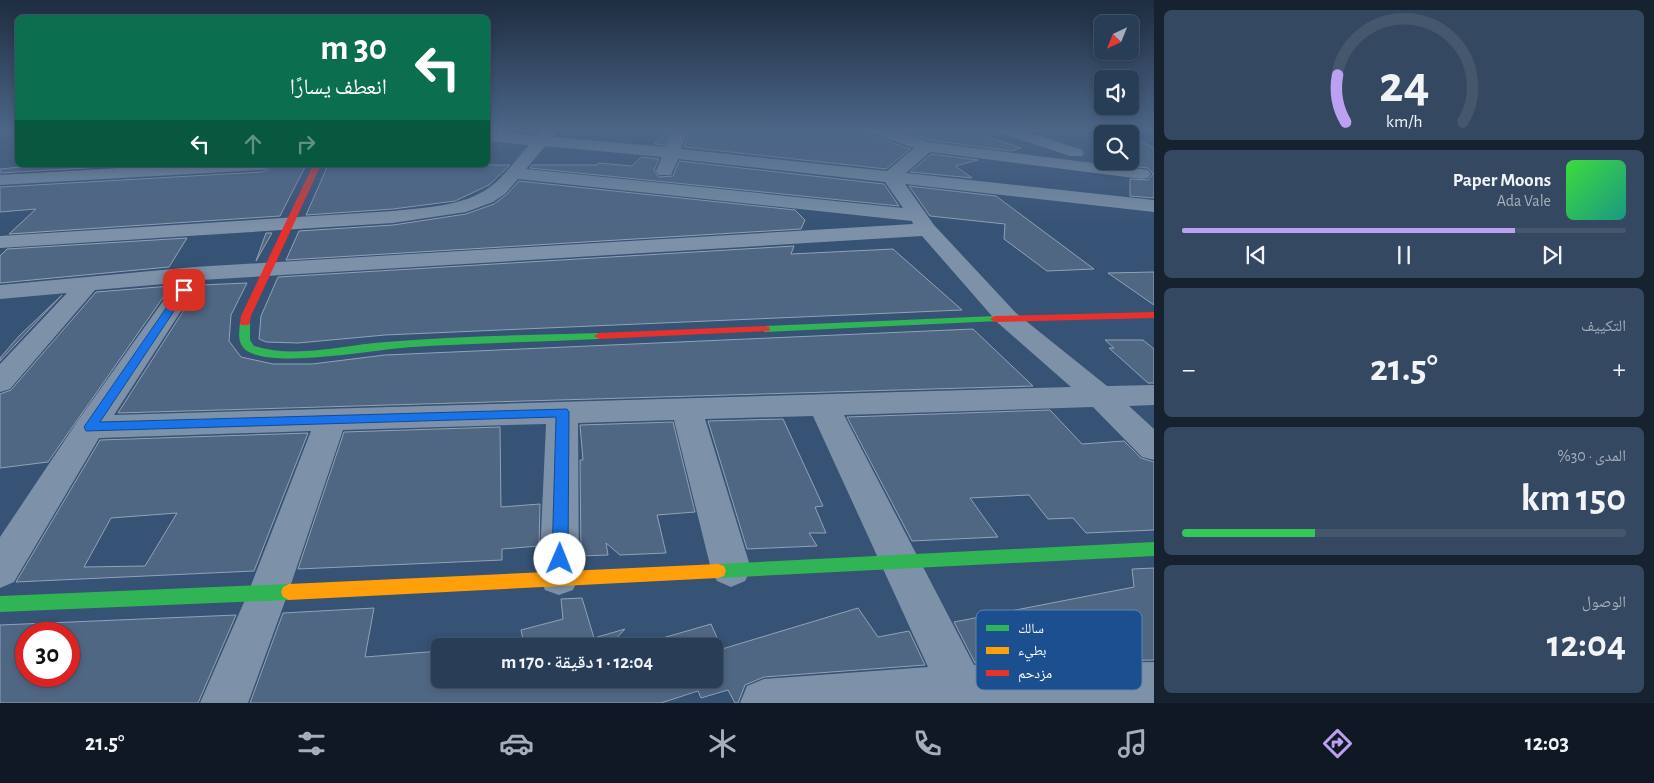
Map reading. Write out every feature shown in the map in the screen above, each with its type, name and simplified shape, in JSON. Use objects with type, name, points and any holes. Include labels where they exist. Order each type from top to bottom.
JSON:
[{"type":"street","points":[[0,242],[393,217],[459,208],[486,198],[515,173],[524,162]]},
{"type":"street","points":[[658,188],[669,162]]},
{"type":"street","points":[[746,162],[1154,206]]},
{"type":"street","points":[[891,177],[909,162]]},
{"type":"street","points":[[1043,162],[1148,175]]},
{"type":"street","points":[[1106,162],[1148,175]]},
{"type":"street","points":[[29,178],[43,167]]},
{"type":"street","points":[[0,180],[203,167]]},
{"type":"street","points":[[316,167],[292,222],[246,316],[244,340],[251,349],[263,353],[331,351],[385,345],[1008,318],[1154,315]]},
{"type":"street","points":[[515,173],[658,188],[922,223]]},
{"type":"street","points":[[891,177],[922,223],[1008,318],[1100,396],[1154,448]]},
{"type":"street","points":[[0,292],[194,274],[268,271],[922,223]]},
{"type":"street","points":[[0,570],[90,427],[194,274]]},
{"type":"street","points":[[0,382],[88,284]]},
{"type":"street","points":[[90,427],[1154,395]]},
{"type":"street","points":[[823,404],[965,696]]},
{"type":"street","points":[[686,408],[731,569]]},
{"type":"street","points":[[559,578],[562,412]]},
{"type":"street","points":[[224,703],[268,594],[331,420]]},
{"type":"street","points":[[0,604],[268,594],[1154,549]]},
{"type":"street","points":[[764,703],[965,696],[1060,690]]},
{"type":"building","points":[[636,162],[658,162],[654,170],[659,177],[673,176],[679,162],[686,162],[884,184],[899,206],[530,168],[532,165],[598,165],[598,163],[632,166]]},
{"type":"building","points":[[820,162],[895,162],[886,169]]},
{"type":"building","points":[[922,162],[971,162],[955,166],[972,178],[910,172]]},
{"type":"building","points":[[1139,162],[1154,162],[1154,198],[1130,196],[1130,179],[1148,180],[1153,174],[1148,168],[1139,167]]},
{"type":"building","points":[[490,165],[510,165],[489,185],[455,201],[393,209],[306,215],[327,167],[490,167]]},
{"type":"building","points":[[20,167],[104,167],[0,173],[0,169]]},
{"type":"building","points":[[270,167],[305,167],[280,216],[9,234],[36,209],[0,212],[0,187],[261,172],[268,170]]},
{"type":"building","points":[[519,181],[795,210],[805,220],[801,229],[286,260],[299,231],[393,225],[466,214],[494,204],[506,195]]},
{"type":"building","points":[[909,186],[996,196],[1094,269],[1047,271],[1004,239],[1005,224],[930,216]]},
{"type":"building","points":[[266,233],[272,233],[256,261]]},
{"type":"building","points":[[187,238],[169,267],[0,283],[0,256],[7,249]]},
{"type":"building","points":[[794,246],[791,254],[893,249],[962,310],[385,335],[298,343],[266,342],[259,339],[261,316],[278,277]]},
{"type":"building","points":[[1154,272],[1154,305],[1108,273]]},
{"type":"building","points":[[247,283],[231,315],[229,341],[241,357],[273,364],[312,364],[385,355],[973,329],[1033,386],[118,413],[200,285]]},
{"type":"building","points":[[171,286],[48,462],[0,468],[0,394],[11,390],[96,292]]},
{"type":"building","points":[[62,295],[0,361],[0,358],[19,336]]},
{"type":"building","points":[[1105,340],[1143,340],[1154,349],[1154,383],[1148,383],[1109,348],[1114,348]]},
{"type":"building","points":[[1050,410],[1082,444],[1124,441],[1141,458],[1154,462],[1154,530],[1086,533],[1073,518],[1048,519],[1029,495],[970,498],[998,537],[912,541],[847,417]]},
{"type":"building","points":[[783,419],[823,506],[815,507],[826,533],[809,533],[817,546],[747,549],[708,421]]},
{"type":"building","points":[[673,422],[695,512],[657,515],[666,553],[620,555],[606,543],[608,555],[581,556],[580,460],[583,460],[580,425]]},
{"type":"building","points":[[500,427],[501,507],[540,504],[539,546],[502,549],[502,560],[298,569],[344,432]]},
{"type":"building","points":[[308,433],[254,571],[16,582],[100,440]],"holes":[[[177,513],[145,566],[84,567],[111,518]]]},
{"type":"building","points":[[1154,568],[1154,660],[1142,660],[1142,610],[1016,610],[1134,587],[1132,569]]},
{"type":"building","points":[[582,598],[594,638],[523,638],[521,630],[563,619],[561,599]]},
{"type":"building","points":[[374,608],[365,657],[431,652],[431,688],[723,688],[723,649],[858,608],[878,637],[909,631],[925,665],[764,677],[745,685],[738,703],[735,703],[728,690],[701,698],[698,691],[661,703],[250,703],[283,613]]},
{"type":"building","points":[[236,615],[198,703],[0,703],[0,625],[15,624],[15,687],[80,687],[80,622],[71,622]]},
{"type":"building","points":[[976,618],[976,663],[975,663],[954,622]]},
{"type":"building","points":[[711,624],[717,638],[663,638]]},
{"type":"building","points":[[625,629],[617,638],[594,638]]},
{"type":"traffic: fast","points":[[765,329],[995,319]]},
{"type":"traffic: fast","points":[[245,323],[244,340],[250,348],[265,353],[282,355],[317,354],[413,343],[599,336]]},
{"type":"traffic: fast","points":[[718,571],[1154,549]]},
{"type":"traffic: fast","points":[[0,604],[289,592]]},
{"type":"traffic: slow","points":[[289,592],[718,571]]},
{"type":"traffic: jam","points":[[245,323],[246,316],[316,167]]},
{"type":"traffic: jam","points":[[995,319],[1154,315]]},
{"type":"traffic: jam","points":[[599,336],[765,329]]},
{"type":"route","points":[[184,290],[90,427],[562,412],[560,559]]}]
